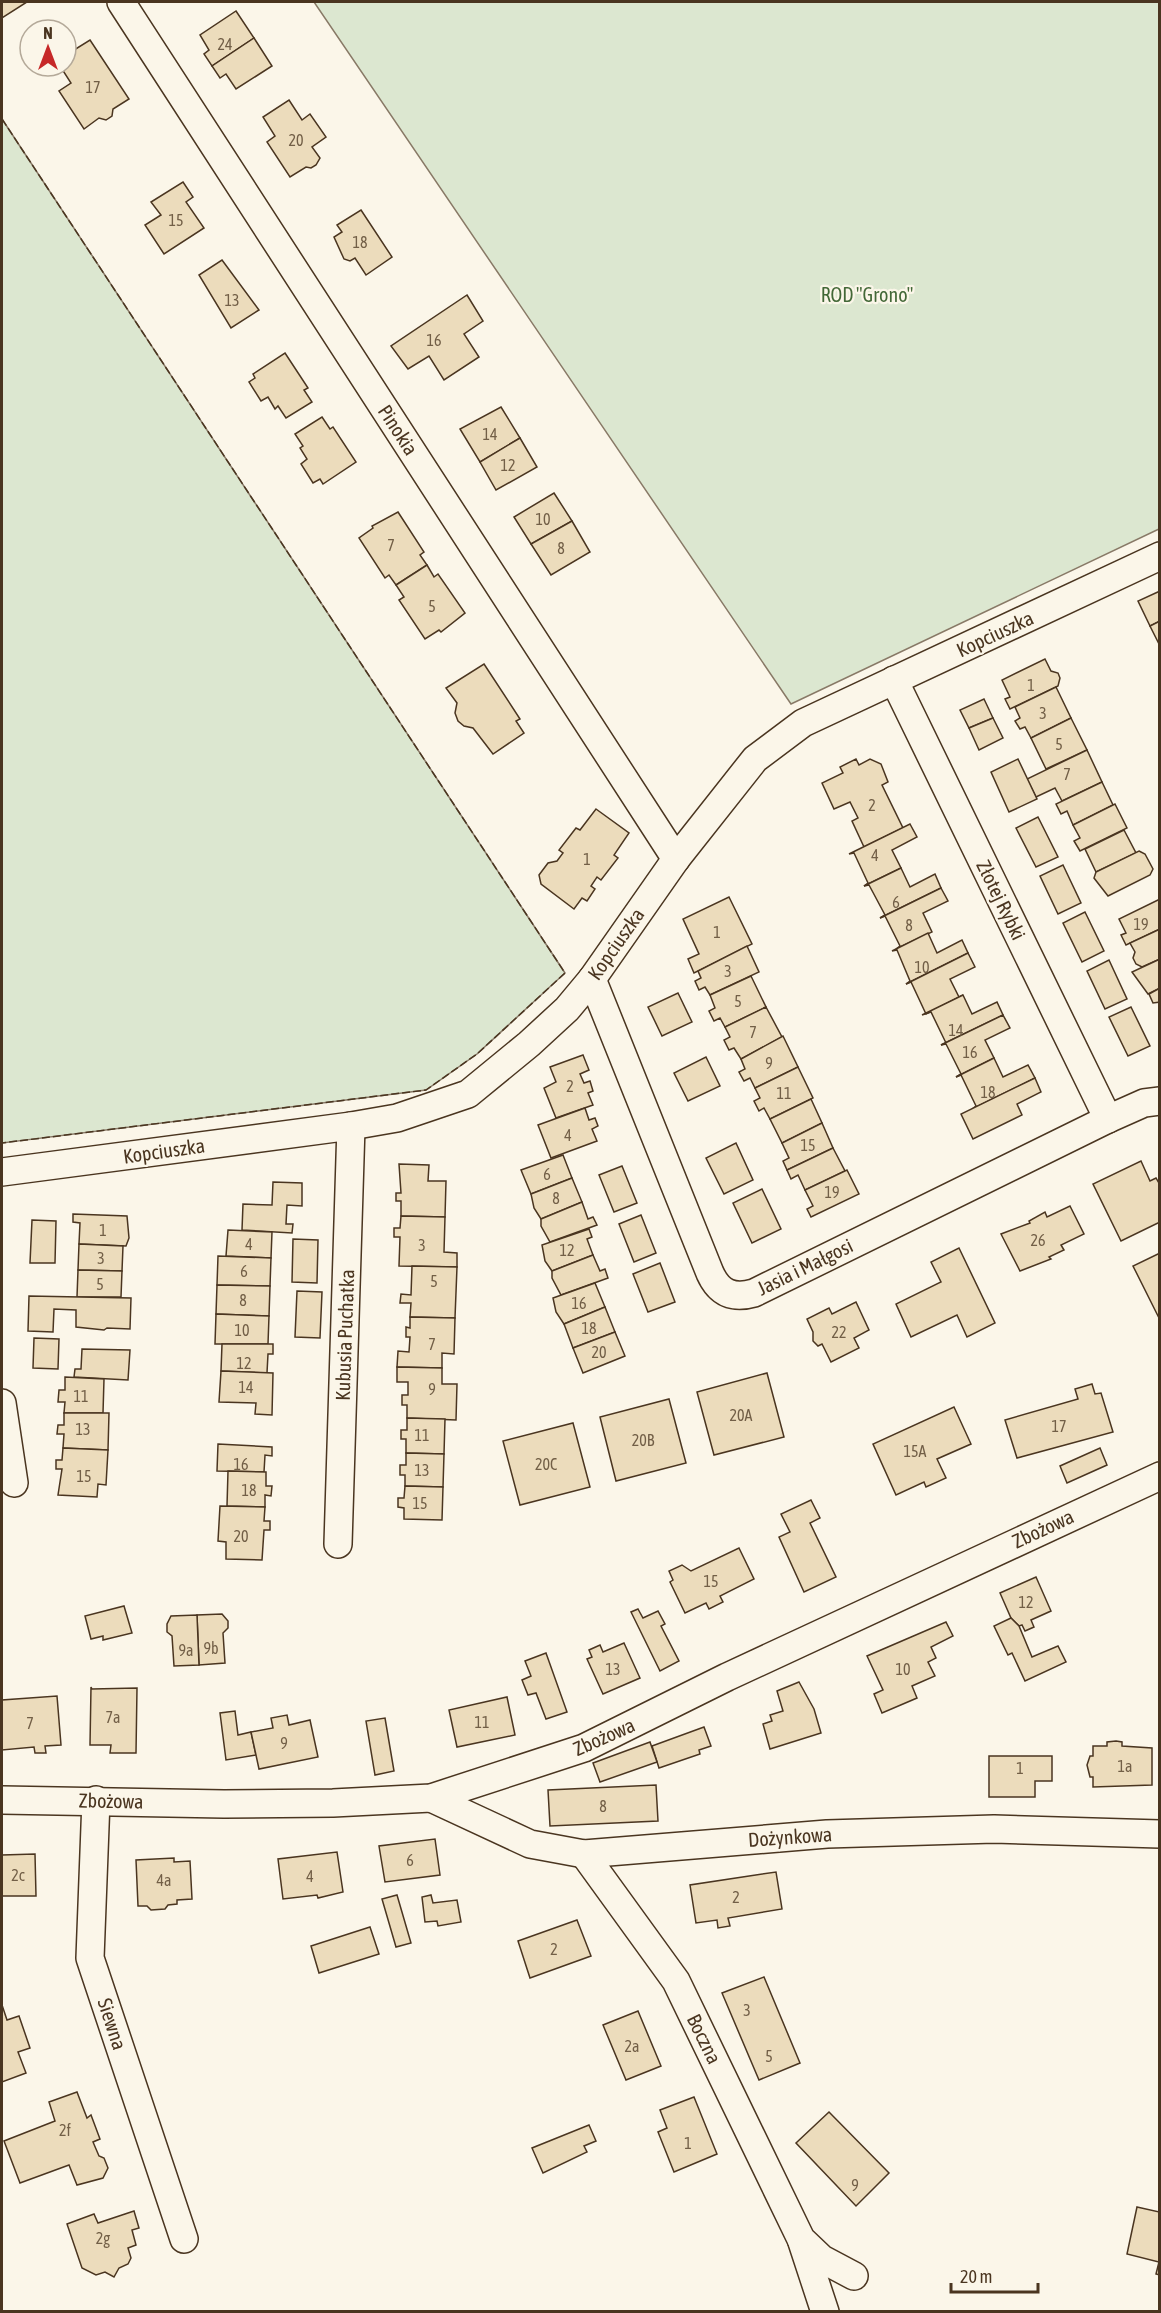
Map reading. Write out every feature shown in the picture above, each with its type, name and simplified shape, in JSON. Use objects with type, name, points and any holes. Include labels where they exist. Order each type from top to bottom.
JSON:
[{"type":"street","name":"Pinokia","points":[[121,2],[676,859]]},
{"type":"street","name":"Kopciuszka","points":[[2,1172],[397,1119],[468,1094],[529,1044],[567,1009],[592,979],[676,859],[755,759],[803,723],[1160,556]]},
{"type":"street","name":"Złotej Rybki","points":[[894,680],[1108,1119]]},
{"type":"street","name":"Jasia i Małgosi","points":[[592,979],[716,1286],[740,1297],[754,1293],[1108,1119],[1144,1103],[1160,1101]]},
{"type":"street","name":"Kubusia Puchatka","points":[[338,1544],[351,1126]]},
{"type":"street","points":[[2,1403],[14,1483]]},
{"type":"street","name":"Zbożowa","points":[[2,1800],[322,1803],[431,1798],[584,1748],[727,1677],[1160,1476]]},
{"type":"street","name":"Dożynkowa","points":[[431,1798],[530,1844],[584,1854],[827,1834],[994,1829],[1160,1834]]},
{"type":"street","name":"Siewna","points":[[96,1800],[90,1958],[184,2239]]},
{"type":"street","name":"Boczna","points":[[584,1854],[676,1981],[801,2239],[825,2312]]},
{"type":"street","name":"Boczna","points":[[801,2239],[822,2259],[854,2276]]},
{"type":"green space","name":"ROD \"Grono\"","points":[[314,2],[1159,2],[1159,529],[791,704]]},
{"type":"green space","points":[[2,119],[565,973],[477,1054],[426,1090],[2,1143]]},
{"type":"building","points":[[2,2],[27,2],[2,18]]},
{"type":"building","points":[[236,11],[254,38],[212,66],[204,54],[209,50],[200,35]]},
{"type":"building","points":[[254,38],[272,66],[236,89],[226,74],[220,78],[212,66]]},
{"type":"building","points":[[90,40],[129,99],[113,109],[112,116],[106,120],[99,118],[84,129],[59,91],[71,83],[68,78],[78,78],[78,48]]},
{"type":"building","points":[[289,100],[302,120],[310,114],[326,137],[312,147],[320,158],[316,165],[311,168],[306,167],[290,177],[267,142],[275,136],[263,117]]},
{"type":"building","points":[[183,182],[193,197],[186,202],[204,228],[164,254],[145,225],[161,215],[151,202]]},
{"type":"building","points":[[361,210],[392,257],[366,275],[355,258],[350,261],[344,259],[334,237],[342,232],[337,225]]},
{"type":"building","points":[[222,260],[259,310],[231,328],[199,275]]},
{"type":"building","points":[[467,295],[483,321],[464,334],[479,357],[444,380],[429,356],[408,369],[391,346]]},
{"type":"building","points":[[285,353],[308,388],[304,390],[312,402],[286,418],[278,406],[275,409],[268,397],[261,401],[249,382],[255,378],[253,374]]},
{"type":"building","points":[[501,407],[520,438],[480,462],[460,429]]},
{"type":"building","points":[[322,417],[330,429],[333,427],[356,462],[323,484],[320,479],[313,483],[301,464],[307,459],[300,448],[303,446],[295,434]]},
{"type":"building","points":[[520,438],[537,467],[496,490],[480,462]]},
{"type":"building","points":[[554,493],[572,521],[531,544],[514,517]]},
{"type":"building","points":[[398,512],[424,552],[420,555],[427,565],[396,585],[389,575],[385,578],[359,538],[373,528],[372,526]]},
{"type":"building","points":[[572,521],[590,552],[551,575],[531,544]]},
{"type":"building","points":[[427,565],[434,577],[438,574],[465,613],[441,632],[439,630],[425,639],[399,600],[404,597],[396,585]]},
{"type":"building","points":[[1160,591],[1160,621],[1150,626],[1138,601]]},
{"type":"building","points":[[1160,621],[1160,646],[1150,626]]},
{"type":"building","points":[[1045,659],[1051,671],[1058,673],[1060,678],[1058,686],[1010,709],[1005,699],[1010,697],[1002,680]]},
{"type":"building","points":[[484,664],[520,719],[516,721],[524,733],[493,754],[473,728],[464,726],[458,721],[455,713],[457,703],[446,688]]},
{"type":"building","points":[[1056,687],[1071,718],[1031,738],[1025,727],[1020,729],[1015,721],[1020,718],[1015,707]]},
{"type":"building","points":[[984,699],[993,718],[969,728],[960,710]]},
{"type":"building","points":[[993,718],[1003,738],[979,750],[969,728]]},
{"type":"building","points":[[1071,718],[1087,750],[1046,769],[1031,738]]},
{"type":"building","points":[[1087,750],[1102,782],[1062,801],[1055,788],[1036,797],[1027,779]]},
{"type":"building","points":[[856,759],[859,765],[870,759],[881,764],[888,782],[882,785],[903,828],[864,847],[852,821],[858,818],[850,802],[834,809],[822,783],[843,773],[840,767]]},
{"type":"building","points":[[1018,759],[1037,799],[1009,812],[991,772]]},
{"type":"building","points":[[1102,782],[1113,805],[1073,825],[1067,811],[1061,814],[1056,804]]},
{"type":"building","points":[[1115,804],[1127,828],[1080,851],[1074,841],[1080,838],[1073,825]]},
{"type":"building","points":[[596,809],[629,833],[614,855],[618,858],[601,880],[597,877],[591,886],[595,889],[587,901],[582,898],[574,909],[541,884],[539,875],[548,863],[557,861],[563,853],[559,850],[576,828],[580,830]]},
{"type":"building","points":[[1038,817],[1058,857],[1036,867],[1016,828]]},
{"type":"building","points":[[910,824],[917,837],[892,850],[901,868],[864,886],[868,883],[854,853],[849,854]]},
{"type":"building","points":[[1124,830],[1136,853],[1096,872],[1085,849]]},
{"type":"building","points":[[1139,851],[1145,854],[1153,869],[1150,875],[1108,896],[1094,878],[1096,872]]},
{"type":"building","points":[[1063,865],[1081,903],[1058,914],[1040,876]]},
{"type":"building","points":[[901,868],[910,887],[935,874],[941,888],[880,918],[885,915],[869,885],[864,886]]},
{"type":"building","points":[[941,888],[948,901],[923,913],[932,932],[896,949],[900,946],[885,916],[880,918]]},
{"type":"building","points":[[729,897],[752,944],[694,973],[688,959],[699,954],[683,919]]},
{"type":"building","points":[[1160,899],[1160,929],[1126,945],[1121,935],[1126,933],[1119,919]]},
{"type":"building","points":[[1085,912],[1104,951],[1082,962],[1063,923]]},
{"type":"building","points":[[1160,929],[1160,959],[1142,967],[1136,964],[1133,958],[1135,952],[1130,943]]},
{"type":"building","points":[[928,933],[937,953],[962,940],[968,953],[906,984],[910,981],[897,950],[892,951]]},
{"type":"building","points":[[747,946],[759,972],[710,995],[705,987],[699,990],[695,981],[701,978],[698,971]]},
{"type":"building","points":[[968,953],[975,967],[950,979],[959,997],[963,995],[926,1014],[911,982],[906,984]]},
{"type":"building","points":[[1160,959],[1160,988],[1148,994],[1132,972]]},
{"type":"building","points":[[1109,960],[1127,999],[1105,1009],[1087,971]]},
{"type":"building","points":[[751,976],[766,1007],[725,1027],[720,1018],[714,1021],[709,1011],[715,1008],[710,995]]},
{"type":"building","points":[[1160,988],[1160,1002],[1153,1003],[1149,994]]},
{"type":"building","points":[[678,993],[692,1022],[662,1036],[648,1007]]},
{"type":"building","points":[[963,995],[972,1014],[997,1002],[1003,1015],[946,1043],[931,1012],[922,1015]]},
{"type":"building","points":[[766,1007],[782,1037],[741,1059],[734,1048],[729,1050],[724,1040],[730,1037],[725,1027]]},
{"type":"building","points":[[1131,1007],[1150,1046],[1128,1056],[1109,1017]]},
{"type":"building","points":[[1003,1015],[1010,1028],[985,1040],[994,1058],[956,1077],[961,1074],[946,1044],[941,1045]]},
{"type":"building","points":[[783,1036],[798,1067],[755,1088],[750,1078],[744,1081],[739,1072],[745,1069],[741,1059]]},
{"type":"building","points":[[583,1055],[589,1070],[580,1074],[584,1083],[590,1081],[593,1091],[588,1093],[593,1105],[556,1118],[544,1088],[556,1082],[550,1067]]},
{"type":"building","points":[[706,1057],[720,1086],[688,1101],[674,1073]]},
{"type":"building","points":[[994,1058],[1003,1077],[1028,1065],[1035,1078],[972,1109],[976,1106],[961,1075],[956,1077]]},
{"type":"building","points":[[798,1067],[813,1098],[770,1119],[764,1108],[759,1111],[754,1101],[760,1098],[755,1088]]},
{"type":"building","points":[[1035,1078],[1041,1092],[1017,1104],[1022,1115],[973,1139],[961,1114]]},
{"type":"building","points":[[811,1099],[822,1123],[782,1143],[770,1119]]},
{"type":"building","points":[[585,1108],[589,1120],[595,1118],[598,1126],[592,1129],[597,1141],[551,1158],[538,1125]]},
{"type":"building","points":[[822,1123],[833,1148],[787,1170],[783,1161],[789,1158],[782,1143]]},
{"type":"building","points":[[736,1143],[753,1180],[724,1194],[706,1158]]},
{"type":"building","points":[[833,1148],[845,1171],[805,1190],[798,1175],[791,1179],[787,1170]]},
{"type":"building","points":[[563,1155],[572,1178],[531,1194],[521,1170]]},
{"type":"building","points":[[1141,1161],[1150,1181],[1156,1178],[1160,1185],[1160,1222],[1121,1241],[1093,1184]]},
{"type":"building","points":[[399,1164],[429,1165],[428,1181],[446,1181],[445,1217],[401,1216],[401,1201],[396,1201],[396,1193],[401,1193]]},
{"type":"building","points":[[622,1166],[637,1203],[614,1212],[599,1175]]},
{"type":"building","points":[[847,1170],[859,1194],[811,1217],[807,1209],[813,1206],[805,1190]]},
{"type":"building","points":[[572,1178],[582,1202],[541,1219],[534,1208],[531,1194]]},
{"type":"building","points":[[273,1182],[302,1183],[302,1206],[287,1205],[286,1224],[293,1224],[292,1233],[242,1230],[243,1204],[272,1205]]},
{"type":"building","points":[[762,1189],[781,1229],[752,1243],[733,1203]]},
{"type":"building","points":[[582,1202],[588,1219],[593,1217],[597,1225],[550,1242],[541,1226],[541,1219]]},
{"type":"building","points":[[1070,1206],[1084,1234],[1061,1245],[1064,1250],[1049,1257],[1051,1259],[1020,1271],[1001,1234],[1030,1223],[1029,1221],[1045,1212],[1047,1217]]},
{"type":"building","points":[[73,1214],[127,1216],[129,1238],[126,1246],[79,1244],[80,1223],[73,1222]]},
{"type":"building","points":[[641,1215],[656,1253],[634,1262],[619,1224]]},
{"type":"building","points":[[401,1216],[445,1217],[444,1252],[457,1253],[457,1267],[399,1266],[400,1237],[394,1237],[394,1228],[400,1228]]},
{"type":"building","points":[[32,1220],[56,1221],[55,1263],[30,1263]]},
{"type":"building","points":[[589,1229],[592,1237],[587,1239],[593,1255],[552,1271],[545,1261],[542,1245]]},
{"type":"building","points":[[228,1230],[272,1232],[271,1258],[226,1256]]},
{"type":"building","points":[[293,1239],[318,1240],[317,1283],[292,1282]]},
{"type":"building","points":[[79,1244],[123,1246],[122,1271],[78,1270]]},
{"type":"building","points":[[959,1248],[995,1323],[967,1337],[957,1315],[911,1337],[896,1304],[941,1282],[931,1262]]},
{"type":"building","points":[[1160,1253],[1160,1320],[1133,1266]]},
{"type":"building","points":[[593,1255],[600,1271],[605,1269],[608,1278],[561,1295],[552,1278],[552,1271]]},
{"type":"building","points":[[218,1256],[271,1258],[270,1286],[217,1285]]},
{"type":"building","points":[[660,1263],[675,1302],[648,1312],[633,1274]]},
{"type":"building","points":[[412,1266],[457,1267],[455,1318],[410,1317],[411,1303],[400,1303],[401,1294],[411,1295]]},
{"type":"building","points":[[78,1270],[122,1271],[121,1297],[77,1297]]},
{"type":"building","points":[[595,1283],[605,1307],[564,1324],[556,1312],[553,1298]]},
{"type":"building","points":[[217,1285],[270,1286],[269,1316],[216,1314]]},
{"type":"building","points":[[297,1291],[322,1292],[320,1338],[295,1337]]},
{"type":"building","points":[[29,1296],[131,1298],[130,1329],[107,1328],[104,1330],[76,1327],[76,1310],[54,1309],[53,1332],[28,1331]]},
{"type":"building","points":[[856,1302],[869,1330],[854,1338],[859,1348],[831,1362],[822,1344],[818,1346],[813,1341],[813,1332],[807,1319],[829,1308],[832,1314]]},
{"type":"building","points":[[605,1307],[615,1332],[573,1348],[564,1324]]},
{"type":"building","points":[[216,1314],[269,1316],[268,1344],[215,1344]]},
{"type":"building","points":[[410,1317],[455,1318],[454,1354],[442,1353],[442,1368],[397,1367],[398,1351],[409,1352],[410,1337],[406,1337],[406,1327],[410,1328]]},
{"type":"building","points":[[615,1332],[625,1356],[583,1373],[573,1348]]},
{"type":"building","points":[[34,1338],[59,1339],[58,1369],[33,1368]]},
{"type":"building","points":[[222,1344],[273,1344],[273,1354],[268,1354],[267,1373],[221,1371]]},
{"type":"building","points":[[82,1349],[130,1350],[128,1380],[74,1377],[75,1369],[81,1369]]},
{"type":"building","points":[[397,1367],[442,1368],[442,1384],[457,1384],[456,1420],[407,1418],[407,1405],[402,1405],[402,1395],[408,1395],[408,1382],[397,1382]]},
{"type":"building","points":[[221,1371],[273,1373],[272,1415],[255,1414],[256,1403],[219,1402]]},
{"type":"building","points":[[767,1373],[784,1437],[714,1455],[697,1392]]},
{"type":"building","points":[[65,1377],[104,1379],[103,1413],[64,1413],[65,1402],[58,1402],[59,1390],[65,1390]]},
{"type":"building","points":[[1092,1384],[1095,1394],[1101,1393],[1113,1432],[1017,1458],[1005,1420],[1078,1399],[1075,1389]]},
{"type":"building","points":[[669,1399],[686,1463],[616,1481],[600,1417]]},
{"type":"building","points":[[954,1407],[971,1444],[937,1459],[946,1478],[926,1487],[924,1482],[896,1495],[873,1444]]},
{"type":"building","points":[[64,1413],[109,1413],[108,1450],[63,1448],[64,1434],[57,1434],[58,1425],[64,1425]]},
{"type":"building","points":[[407,1418],[445,1419],[444,1454],[406,1453],[406,1439],[401,1439],[401,1430],[407,1430]]},
{"type":"building","points":[[573,1423],[590,1487],[520,1505],[503,1441]]},
{"type":"building","points":[[218,1444],[272,1447],[272,1456],[265,1455],[264,1472],[217,1471]]},
{"type":"building","points":[[63,1448],[108,1450],[106,1485],[98,1484],[97,1497],[58,1495],[62,1469],[56,1469],[56,1460],[62,1460]]},
{"type":"building","points":[[1100,1448],[1107,1465],[1067,1483],[1060,1466]]},
{"type":"building","points":[[406,1453],[444,1454],[443,1487],[405,1486],[405,1475],[400,1475],[400,1465],[406,1465]]},
{"type":"building","points":[[228,1471],[266,1472],[266,1486],[272,1486],[271,1496],[265,1495],[265,1507],[227,1506]]},
{"type":"building","points":[[405,1486],[443,1487],[442,1520],[404,1519],[404,1508],[398,1507],[398,1498],[404,1498]]},
{"type":"building","points":[[811,1500],[820,1518],[810,1523],[836,1577],[804,1592],[779,1537],[790,1532],[781,1514]]},
{"type":"building","points":[[220,1506],[265,1507],[264,1521],[270,1521],[270,1530],[264,1530],[262,1560],[226,1559],[226,1542],[218,1541]]},
{"type":"building","points":[[739,1548],[754,1579],[720,1596],[723,1602],[709,1609],[706,1603],[685,1613],[670,1582],[673,1580],[669,1571],[682,1565],[691,1571]]},
{"type":"building","points":[[1036,1577],[1051,1611],[1031,1620],[1034,1627],[1025,1631],[1022,1625],[1019,1626],[1011,1618],[1000,1593]]},
{"type":"building","points":[[124,1606],[132,1633],[103,1640],[103,1636],[91,1639],[85,1616]]},
{"type":"building","points":[[638,1609],[643,1618],[658,1611],[665,1624],[661,1626],[679,1661],[660,1671],[631,1612]]},
{"type":"building","points":[[222,1614],[228,1621],[228,1628],[223,1633],[225,1663],[199,1665],[197,1615]]},
{"type":"building","points":[[197,1615],[199,1665],[174,1666],[172,1636],[167,1632],[167,1624],[171,1616]]},
{"type":"building","points":[[1011,1618],[1019,1626],[1032,1657],[1058,1646],[1066,1662],[1025,1681],[1012,1653],[1008,1655],[994,1626]]},
{"type":"building","points":[[946,1622],[953,1636],[931,1647],[936,1658],[928,1662],[935,1676],[912,1686],[917,1698],[882,1713],[874,1694],[883,1690],[867,1656]]},
{"type":"building","points":[[624,1643],[640,1678],[603,1694],[587,1659],[592,1657],[589,1650],[600,1645],[603,1652]]},
{"type":"building","points":[[546,1653],[567,1712],[546,1719],[536,1693],[528,1695],[522,1680],[531,1676],[525,1661]]},
{"type":"building","points":[[799,1682],[814,1709],[821,1733],[770,1749],[763,1724],[772,1721],[770,1715],[783,1711],[777,1691]]},
{"type":"building","points":[[91,1687],[92,1689],[137,1688],[136,1753],[110,1753],[111,1745],[90,1745]]},
{"type":"building","points":[[57,1696],[61,1745],[45,1746],[46,1753],[35,1753],[34,1747],[2,1750],[2,1700]]},
{"type":"building","points":[[507,1697],[515,1735],[457,1747],[449,1710]]},
{"type":"building","points":[[235,1711],[238,1735],[251,1732],[256,1755],[226,1760],[220,1713]]},
{"type":"building","points":[[287,1715],[289,1725],[310,1720],[318,1757],[259,1769],[251,1732],[273,1728],[271,1718]]},
{"type":"building","points":[[385,1718],[394,1771],[375,1775],[366,1721]]},
{"type":"building","points":[[704,1727],[711,1746],[699,1750],[700,1754],[659,1768],[652,1746]]},
{"type":"building","points":[[650,1742],[657,1762],[600,1782],[593,1763]]},
{"type":"building","points":[[1107,1742],[1122,1742],[1122,1746],[1152,1748],[1152,1785],[1093,1787],[1093,1777],[1090,1777],[1087,1765],[1090,1756],[1093,1756],[1093,1746],[1107,1746]]},
{"type":"building","points":[[989,1756],[1052,1756],[1052,1781],[1035,1781],[1035,1797],[989,1797]]},
{"type":"building","points":[[656,1785],[658,1821],[550,1826],[548,1790]]},
{"type":"building","points":[[435,1839],[440,1875],[385,1882],[379,1846]]},
{"type":"building","points":[[337,1852],[343,1892],[318,1898],[317,1895],[283,1899],[278,1859]]},
{"type":"building","points":[[35,1854],[36,1896],[2,1896],[2,1855]]},
{"type":"building","points":[[174,1858],[174,1862],[190,1861],[192,1899],[177,1900],[177,1904],[168,1905],[165,1909],[151,1910],[147,1906],[138,1906],[136,1860]]},
{"type":"building","points":[[776,1872],[782,1909],[728,1918],[730,1926],[718,1928],[717,1920],[696,1923],[690,1885]]},
{"type":"building","points":[[397,1895],[411,1943],[396,1947],[382,1899]]},
{"type":"building","points":[[431,1895],[433,1903],[457,1900],[461,1922],[438,1926],[437,1921],[425,1922],[422,1897]]},
{"type":"building","points":[[577,1920],[591,1956],[530,1978],[518,1941]]},
{"type":"building","points":[[370,1927],[379,1954],[319,1973],[311,1946]]},
{"type":"building","points":[[764,1977],[800,2063],[759,2080],[722,1993]]},
{"type":"building","points":[[2,2005],[7,2020],[19,2016],[30,2048],[18,2052],[26,2073],[2,2082]]},
{"type":"building","points":[[638,2011],[661,2066],[626,2080],[603,2025]]},
{"type":"building","points":[[77,2092],[87,2118],[91,2115],[100,2139],[93,2142],[108,2168],[103,2178],[77,2185],[69,2165],[20,2183],[4,2141],[55,2121],[49,2102]]},
{"type":"building","points":[[694,2097],[717,2154],[674,2172],[658,2132],[667,2128],[660,2110]]},
{"type":"building","points":[[829,2112],[889,2173],[856,2206],[796,2143]]},
{"type":"building","points":[[589,2125],[596,2141],[584,2146],[587,2152],[543,2173],[532,2148]]},
{"type":"building","points":[[1137,2207],[1159,2212],[1160,2210],[1160,2275],[1156,2274],[1159,2262],[1127,2254]]},
{"type":"building","points":[[134,2211],[139,2228],[132,2230],[136,2245],[128,2248],[131,2258],[128,2264],[119,2268],[114,2277],[105,2272],[96,2275],[82,2268],[67,2224],[94,2214],[98,2223]]},
{"type":"fence","points":[[2,119],[565,973],[477,1054],[426,1090],[2,1143]]}]
